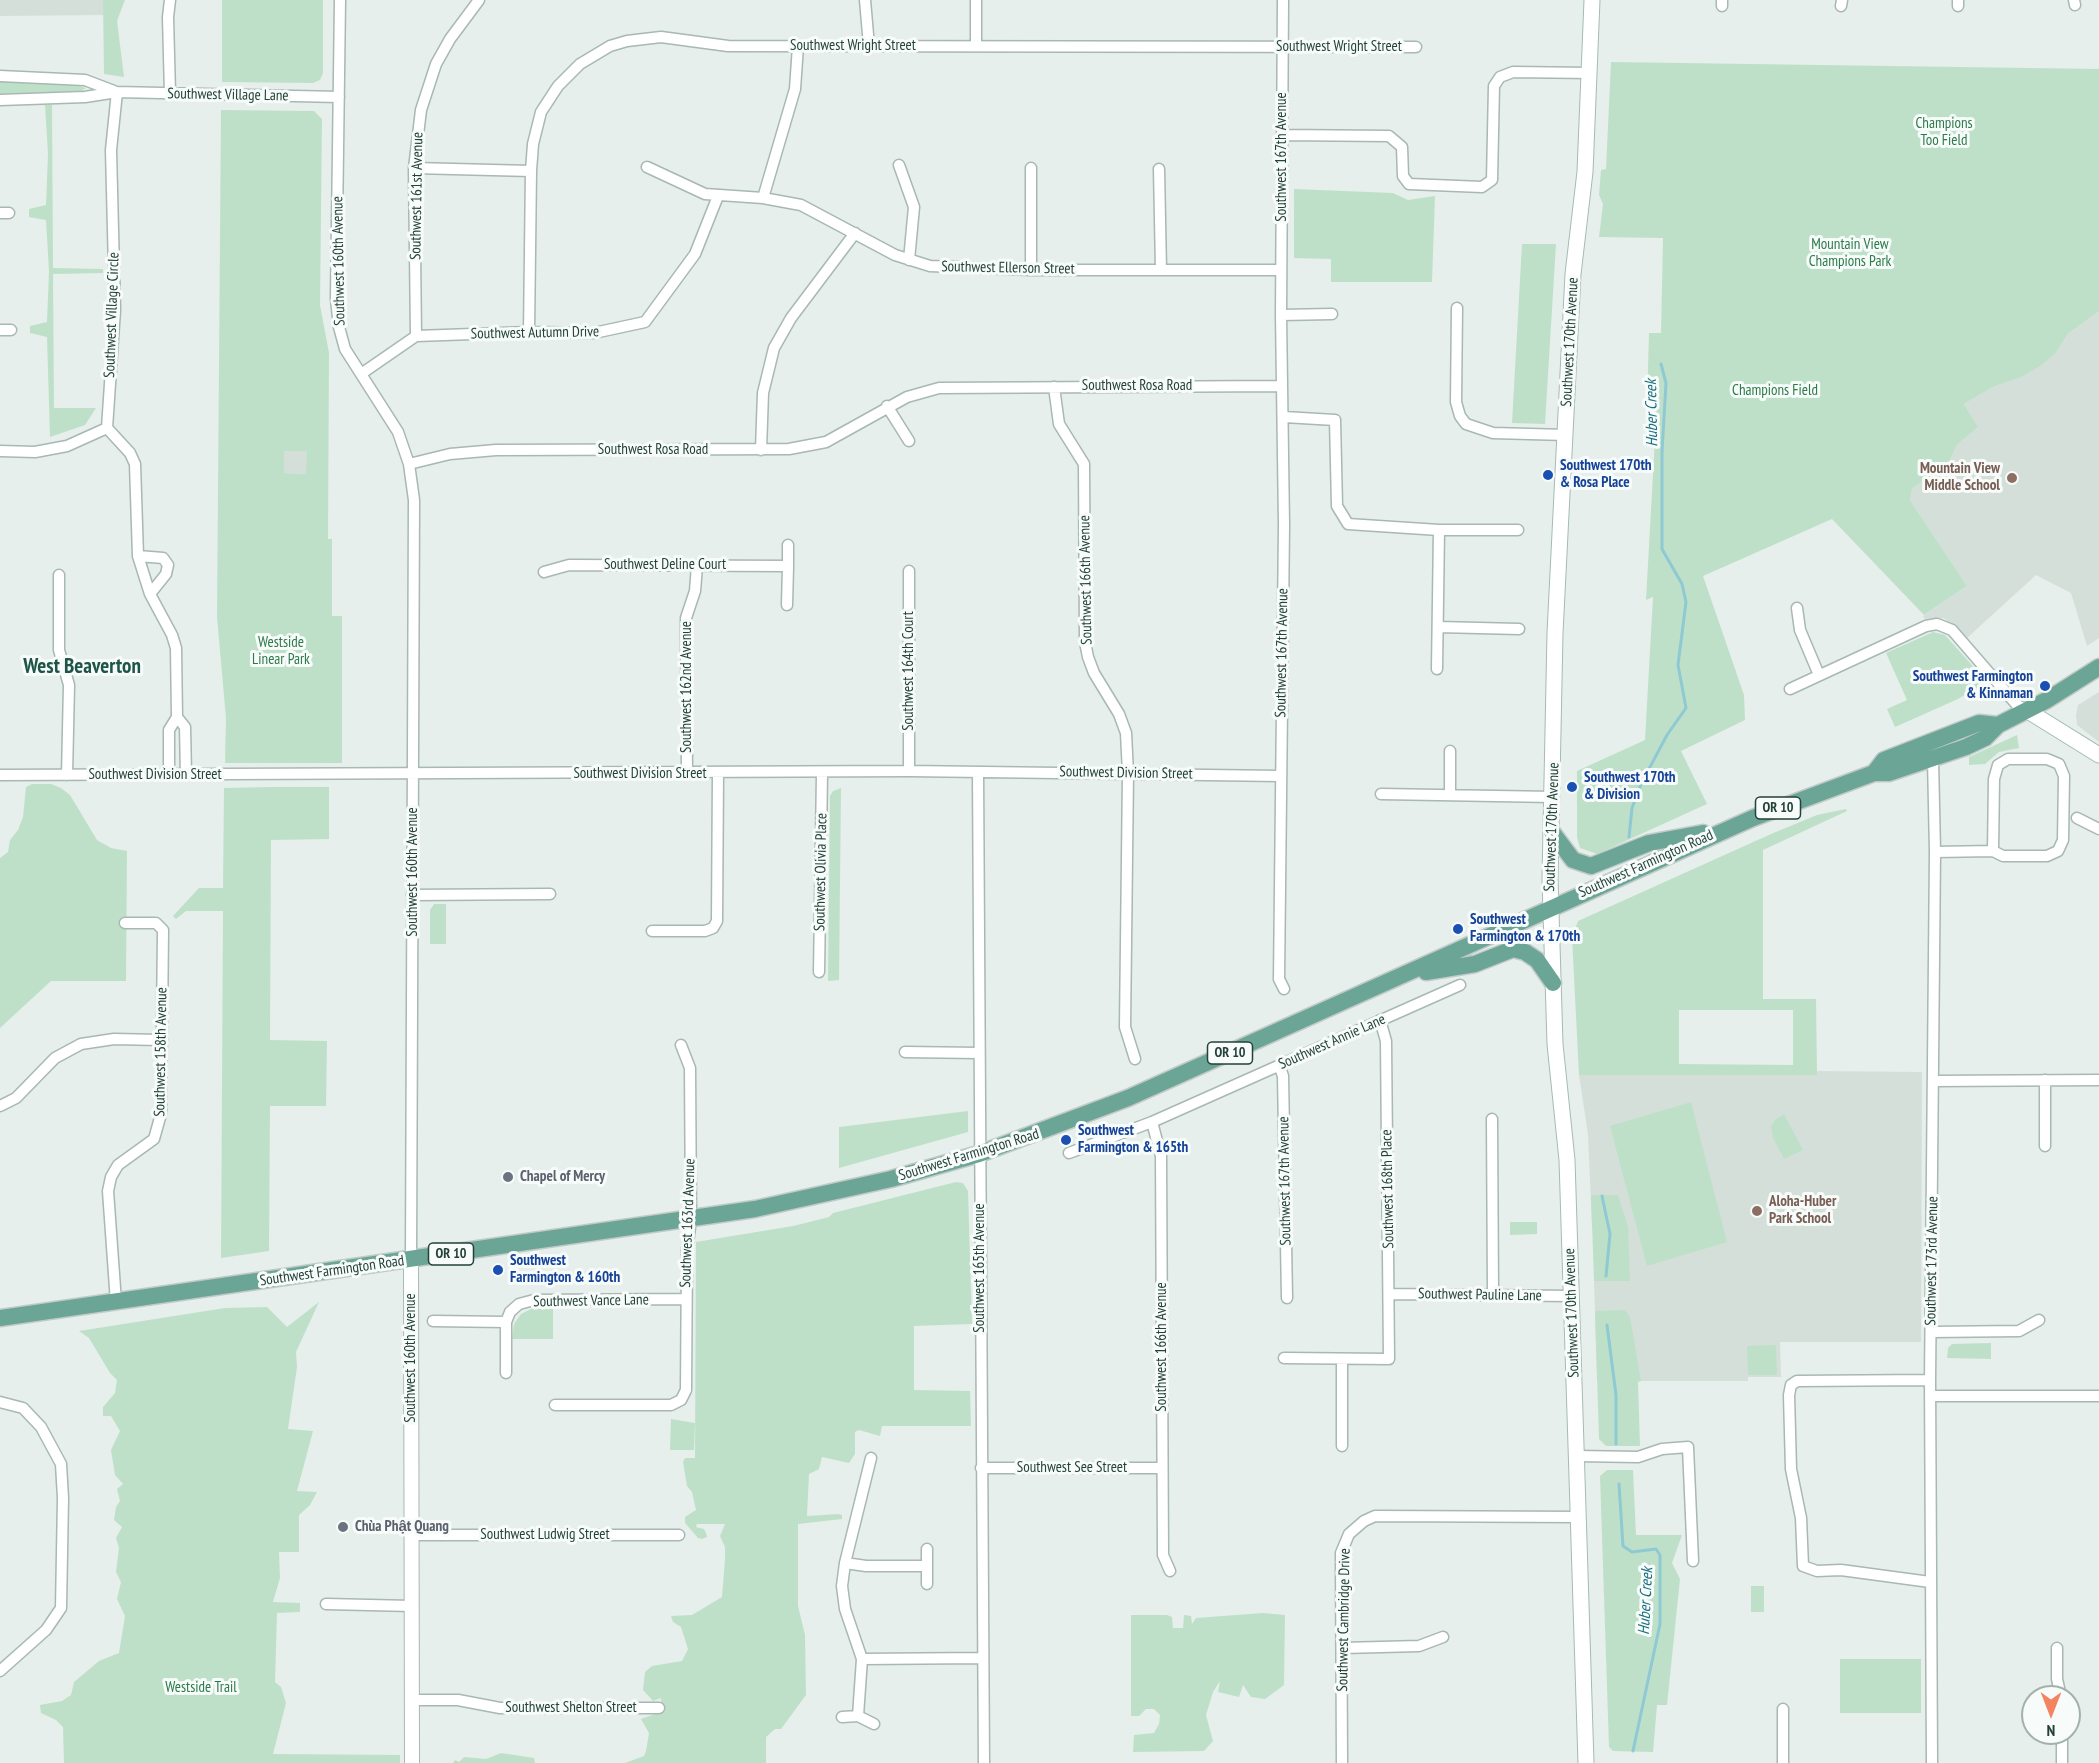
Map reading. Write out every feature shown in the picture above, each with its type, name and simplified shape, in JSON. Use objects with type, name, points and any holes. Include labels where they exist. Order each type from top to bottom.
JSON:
[{"type":"main road","name":"Southwest 170th Avenue","points":[[1586,1763],[1567,1160],[1556,1052],[1550,907],[1553,692],[1573,274],[1585,172],[1592,0]]},
{"type":"main road","name":"Southwest Farmington Road","points":[[0,1318],[691,1220],[822,1196],[980,1154],[1128,1098],[1733,827],[1874,773],[1889,773],[1933,759],[1985,738],[1998,725],[2028,711],[2099,667]]},
{"type":"main road","points":[[2028,711],[2096,755],[2099,770]]},
{"type":"main road","name":"Southwest Farmington Road","points":[[1874,773],[1884,760],[1979,723],[1998,725]]},
{"type":"main road","points":[[1552,832],[1573,860],[1591,866],[1650,843],[1733,827]]},
{"type":"main road","points":[[1401,976],[1475,964],[1513,949],[1525,952],[1537,960],[1553,983]]},
{"type":"street","points":[[170,0],[168,17],[170,94]]},
{"type":"street","name":"Southwest 160th Avenue","points":[[340,0],[336,299],[339,327],[345,350],[392,420],[409,464],[414,500],[412,1763]]},
{"type":"street","points":[[865,0],[869,46]]},
{"type":"street","points":[[976,0],[976,45]]},
{"type":"street","name":"Southwest 167th Avenue","points":[[1283,0],[1281,315],[1284,417],[1279,979],[1284,989]]},
{"type":"street","name":"Southwest 161st Avenue","points":[[416,336],[414,168],[416,139],[427,89],[436,64],[472,2]]},
{"type":"street","name":"Southwest Wright Street","points":[[529,332],[531,171],[537,127],[548,100],[567,75],[610,46],[627,41],[661,37],[715,45],[1416,47]]},
{"type":"street","points":[[763,198],[795,89],[798,46]]},
{"type":"street","points":[[1282,135],[1383,135],[1397,139],[1401,147],[1402,170],[1406,184],[1419,187],[1487,186],[1493,175],[1495,80],[1513,72],[1590,73]]},
{"type":"street","name":"Southwest Village Lane","points":[[0,76],[85,80],[117,92]]},
{"type":"street","name":"Southwest Village Lane","points":[[0,100],[85,97],[117,92],[339,97]]},
{"type":"street","name":"Southwest Village Circle","points":[[107,428],[115,310],[111,150],[117,92]]},
{"type":"street","points":[[899,165],[914,207],[909,260]]},
{"type":"street","name":"Southwest Ellerson Street","points":[[647,167],[682,185],[718,196],[763,198],[801,205],[909,260],[953,268],[1281,270]]},
{"type":"street","points":[[414,168],[531,171]]},
{"type":"street","points":[[1031,168],[1031,270]]},
{"type":"street","points":[[1159,169],[1161,270]]},
{"type":"street","name":"Southwest Autumn Drive","points":[[416,336],[529,332],[594,333],[645,322],[695,254],[718,196]]},
{"type":"street","points":[[761,450],[763,393],[774,348],[791,318],[855,233]]},
{"type":"street","points":[[1457,308],[1456,402],[1460,416],[1466,424],[1493,434],[1566,435]]},
{"type":"street","points":[[1281,315],[1332,314]]},
{"type":"street","points":[[361,374],[416,336]]},
{"type":"street","name":"Southwest Rosa Road","points":[[409,464],[450,454],[496,450],[789,449],[826,442],[887,406],[924,391],[939,388],[1282,386]]},
{"type":"street","name":"Southwest 166th Avenue","points":[[1054,387],[1059,424],[1084,464],[1085,642],[1088,657],[1094,673],[1119,714],[1126,733],[1128,772],[1125,1028],[1136,1059]]},
{"type":"street","points":[[887,406],[909,441]]},
{"type":"street","points":[[1284,417],[1335,420],[1337,506],[1348,524],[1439,530],[1518,530]]},
{"type":"street","points":[[0,451],[36,452],[67,446],[107,428],[130,453],[135,464],[138,556],[150,594],[172,635],[176,648],[177,717],[170,730],[169,775]]},
{"type":"street","points":[[1437,669],[1439,530]]},
{"type":"street","points":[[787,605],[788,545]]},
{"type":"street","points":[[138,556],[163,558],[168,565],[166,574],[150,594]]},
{"type":"street","name":"Southwest Deline Court","points":[[544,572],[569,565],[788,566]]},
{"type":"street","name":"Southwest 162nd Avenue","points":[[687,773],[687,618],[695,591],[697,566]]},
{"type":"street","name":"Southwest 164th Court","points":[[909,571],[909,771]]},
{"type":"street","points":[[58,575],[59,650],[69,685],[67,775]]},
{"type":"street","points":[[1797,608],[1800,630],[1819,675]]},
{"type":"street","points":[[1790,689],[1926,626],[1937,624],[1952,630],[2012,699],[2028,711]]},
{"type":"street","points":[[1438,627],[1519,628]]},
{"type":"street","points":[[177,717],[185,727],[186,775]]},
{"type":"street","points":[[1450,751],[1450,795]]},
{"type":"street","name":"Southwest 173rd Avenue","points":[[1932,1763],[1930,1380],[1934,1081],[1933,759]]},
{"type":"street","points":[[1935,852],[1993,851],[2003,856],[2047,856],[2058,851],[2063,840],[2062,769],[2059,764],[2047,759],[2018,759],[2002,761],[1994,771],[1993,851]]},
{"type":"street","name":"Southwest Division Street","points":[[0,775],[909,771],[1128,772],[1281,776]]},
{"type":"street","name":"Southwest 165th Avenue","points":[[978,772],[984,1763]]},
{"type":"street","points":[[652,931],[705,931],[715,926],[717,917],[718,773]]},
{"type":"street","name":"Southwest Olivia Place","points":[[819,972],[822,773]]},
{"type":"street","points":[[1381,794],[1553,797]]},
{"type":"street","points":[[2077,819],[2099,829]]},
{"type":"street","points":[[412,895],[550,894]]},
{"type":"street","name":"Southwest 158th Avenue","points":[[116,1302],[108,1191],[118,1165],[144,1149],[154,1139],[158,1128],[163,938],[160,925],[125,923]]},
{"type":"street","name":"Southwest Annie Lane","points":[[1069,1153],[1152,1122],[1460,985]]},
{"type":"street","name":"Southwest 168th Place","points":[[1342,1359],[1389,1359],[1386,1041],[1380,1020]]},
{"type":"street","points":[[0,1106],[16,1098],[55,1058],[81,1044],[114,1039],[160,1040]]},
{"type":"street","name":"Southwest 163rd Avenue","points":[[555,1405],[667,1405],[681,1400],[687,1386],[687,1250],[691,1220],[690,1068],[681,1046]]},
{"type":"street","points":[[905,1052],[979,1053]]},
{"type":"street","name":"Southwest 167th Avenue","points":[[1280,1065],[1283,1076],[1287,1298]]},
{"type":"street","points":[[2045,1080],[2045,1146]]},
{"type":"street","points":[[1934,1081],[2099,1080]]},
{"type":"street","points":[[1492,1119],[1493,1295]]},
{"type":"street","name":"Southwest 166th Avenue","points":[[1152,1122],[1161,1156],[1163,1555],[1170,1571]]},
{"type":"street","name":"Southwest Pauline Lane","points":[[1389,1294],[1572,1296]]},
{"type":"street","name":"Southwest Vance Lane","points":[[506,1322],[515,1307],[534,1300],[686,1299]]},
{"type":"street","points":[[1931,1332],[2019,1331],[2039,1320]]},
{"type":"street","points":[[433,1321],[506,1322],[506,1373]]},
{"type":"street","points":[[1284,1358],[1342,1359],[1342,1446]]},
{"type":"street","points":[[1930,1380],[1799,1381],[1791,1385],[1791,1469],[1802,1528],[1803,1566],[1817,1571],[1841,1570],[1930,1582]]},
{"type":"street","points":[[1930,1396],[2099,1396]]},
{"type":"street","points":[[0,1402],[12,1403],[29,1412],[46,1434],[62,1469],[63,1498],[61,1608],[51,1625],[0,1671]]},
{"type":"street","points":[[1576,1456],[1638,1457],[1662,1449],[1688,1447],[1693,1561]]},
{"type":"street","points":[[858,1716],[861,1659],[845,1609],[842,1586],[845,1563],[871,1458]]},
{"type":"street","name":"Southwest See Street","points":[[981,1468],[1162,1468]]},
{"type":"street","name":"Southwest Cambridge Drive","points":[[1342,1763],[1341,1553],[1349,1534],[1364,1521],[1375,1516],[1578,1517]]},
{"type":"street","name":"Southwest Ludwig Street","points":[[412,1535],[679,1535]]},
{"type":"street","points":[[927,1549],[927,1584]]},
{"type":"street","points":[[845,1563],[866,1566],[927,1566]]},
{"type":"street","points":[[326,1604],[412,1606]]},
{"type":"street","points":[[1343,1648],[1419,1646],[1443,1637]]},
{"type":"street","points":[[2057,1648],[2058,1685]]},
{"type":"street","points":[[861,1659],[982,1658]]},
{"type":"street","name":"Southwest Shelton Street","points":[[412,1700],[459,1700],[500,1708],[659,1708]]},
{"type":"street","points":[[1783,1709],[1783,1763]]},
{"type":"street","points":[[842,1717],[858,1716],[874,1724]]},
{"type":"street","points":[[2062,1745],[2062,1763]]},
{"type":"shaded area","points":[[0,0],[104,0],[104,15],[0,16]]},
{"type":"shaded area","name":"Mountain View Middle School","points":[[2099,311],[2099,638],[2087,646],[2071,593],[2036,575],[1967,638],[1944,618],[1925,619],[1923,616],[1967,586],[1910,500],[1912,489],[1950,460],[1957,445],[1978,427],[1964,404],[2055,354],[2068,334]]},
{"type":"shaded area","points":[[284,451],[307,451],[307,474],[284,473]]},
{"type":"shaded area","points":[[2099,692],[2099,742],[2077,725],[2076,715],[2078,705]]},
{"type":"shaded area","name":"Aloha-Huber Park School","points":[[1817,1071],[1922,1072],[1921,1342],[1780,1342],[1781,1377],[1748,1377],[1748,1381],[1597,1381],[1594,1281],[1630,1281],[1592,1227],[1588,1134],[1579,1075],[1816,1075]]},
{"type":"green space","points":[[103,0],[125,0],[117,21],[124,77],[104,74]]},
{"type":"green space","points":[[222,0],[323,0],[323,73],[320,80],[313,83],[222,82]]},
{"type":"green space","name":"Mountain View Champions Park","points":[[1611,62],[2099,69],[2099,311],[2068,334],[2055,354],[2040,366],[2021,377],[1993,387],[1964,404],[1978,427],[1957,445],[1950,460],[1912,489],[1910,500],[1967,586],[1924,615],[1832,519],[1703,576],[1744,695],[1745,720],[1681,751],[1707,804],[1597,854],[1580,848],[1577,837],[1577,771],[1645,740],[1653,597],[1646,600],[1657,402],[1647,401],[1649,333],[1661,333],[1663,238],[1599,237],[1603,204],[1599,195],[1601,170],[1606,169]]},
{"type":"green space","points":[[0,81],[72,84],[86,88],[82,91],[0,94]]},
{"type":"green space","points":[[45,105],[52,105],[53,268],[103,269],[103,273],[53,274],[54,408],[96,408],[85,425],[50,437],[47,337],[30,333],[30,326],[47,322],[49,271],[46,220],[29,217],[29,209],[46,205],[48,154]]},
{"type":"green space","name":"Westside Linear Park","points":[[221,110],[314,111],[322,119],[320,305],[329,353],[328,539],[332,539],[332,616],[342,616],[342,763],[225,763],[226,718],[217,617]],"holes":[[[284,451],[307,451],[306,474],[284,473]]]},
{"type":"green space","points":[[1294,189],[1393,193],[1408,200],[1435,196],[1432,282],[1331,282],[1331,259],[1294,258]]},
{"type":"green space","points":[[1522,244],[1556,244],[1545,424],[1512,423]]},
{"type":"green space","points":[[1933,632],[1945,635],[1987,682],[1958,699],[1895,727],[1887,709],[1907,700],[1886,653]]},
{"type":"green space","points":[[2017,735],[2019,748],[1999,752],[1985,764],[1969,765],[1969,757]]},
{"type":"green space","points":[[32,784],[51,784],[61,788],[70,795],[97,840],[111,848],[127,851],[126,981],[51,981],[0,1028],[0,858],[8,852],[10,840],[18,830],[23,817],[26,787]]},
{"type":"green space","points":[[329,787],[329,839],[271,840],[270,1040],[327,1041],[326,1106],[270,1106],[269,1251],[221,1258],[223,911],[186,911],[176,919],[173,916],[199,888],[223,888],[224,788]]},
{"type":"green space","points":[[841,788],[839,980],[828,981],[830,796],[833,791]]},
{"type":"green space","points":[[1846,809],[1847,811],[1763,850],[1763,999],[1816,999],[1817,1075],[1579,1075],[1572,937],[1578,921],[1817,815]],"holes":[[[1679,1010],[1793,1010],[1793,1065],[1679,1064]]]},
{"type":"green space","points":[[434,904],[446,904],[446,944],[430,944],[430,910]]},
{"type":"green space","points":[[1691,1102],[1727,1242],[1647,1266],[1610,1126]]},
{"type":"green space","points":[[968,1111],[968,1132],[839,1168],[839,1127]]},
{"type":"green space","points":[[1784,1114],[1803,1150],[1784,1159],[1773,1138],[1771,1127],[1775,1120]]},
{"type":"green space","points":[[956,1182],[963,1183],[968,1191],[972,1324],[914,1326],[914,1390],[970,1391],[971,1426],[882,1426],[880,1436],[859,1430],[855,1432],[855,1454],[849,1463],[822,1457],[819,1469],[809,1474],[807,1516],[838,1514],[842,1515],[842,1519],[798,1524],[798,1606],[805,1635],[806,1695],[781,1729],[775,1729],[766,1737],[766,1763],[625,1763],[644,1756],[646,1751],[649,1733],[641,1719],[661,1712],[661,1698],[653,1701],[643,1690],[645,1672],[652,1666],[682,1661],[688,1649],[681,1627],[673,1622],[671,1616],[692,1615],[722,1597],[725,1547],[720,1536],[725,1524],[697,1524],[696,1527],[704,1529],[706,1533],[707,1537],[702,1539],[698,1538],[685,1523],[685,1517],[696,1510],[692,1492],[687,1486],[683,1462],[685,1458],[695,1458],[696,1242],[793,1226],[829,1217],[833,1213]]},
{"type":"green space","points":[[1591,1195],[1618,1195],[1628,1227],[1630,1281],[1594,1281]]},
{"type":"green space","points":[[1510,1222],[1537,1222],[1537,1234],[1510,1235]]},
{"type":"green space","name":"Westside Trail","points":[[319,1302],[296,1352],[297,1367],[288,1429],[313,1431],[297,1491],[317,1492],[310,1505],[299,1515],[299,1552],[279,1552],[280,1578],[273,1602],[300,1603],[300,1612],[277,1613],[275,1682],[281,1687],[286,1703],[273,1754],[400,1755],[400,1763],[64,1763],[63,1727],[56,1720],[41,1713],[40,1705],[62,1701],[71,1695],[74,1682],[99,1661],[119,1653],[125,1616],[117,1599],[121,1582],[116,1572],[119,1548],[116,1538],[122,1527],[114,1520],[116,1507],[120,1501],[117,1489],[123,1484],[115,1475],[111,1450],[120,1431],[111,1416],[103,1416],[103,1407],[115,1393],[117,1380],[110,1373],[89,1338],[79,1331],[225,1308],[267,1307],[287,1327]]},
{"type":"green space","points":[[553,1306],[553,1339],[512,1339],[514,1324],[521,1314],[533,1308]]},
{"type":"green space","points":[[1625,1310],[1630,1317],[1641,1381],[1638,1382],[1640,1446],[1606,1446],[1599,1439],[1595,1311]]},
{"type":"green space","points":[[1991,1343],[1991,1359],[1947,1358],[1948,1348],[1952,1344]]},
{"type":"green space","points":[[1776,1345],[1777,1375],[1748,1375],[1747,1346]]},
{"type":"green space","points":[[671,1419],[695,1423],[694,1450],[670,1450]]},
{"type":"green space","points":[[1607,1470],[1633,1470],[1636,1535],[1682,1535],[1672,1563],[1680,1579],[1667,1705],[1657,1705],[1653,1752],[1613,1751],[1609,1747],[1600,1476]]},
{"type":"green space","points":[[1751,1586],[1764,1586],[1764,1612],[1751,1612]]},
{"type":"green space","points":[[1263,1613],[1285,1615],[1284,1685],[1265,1699],[1251,1697],[1243,1685],[1239,1697],[1218,1692],[1220,1681],[1213,1692],[1206,1715],[1213,1741],[1204,1751],[1133,1752],[1134,1735],[1154,1733],[1159,1724],[1160,1715],[1154,1709],[1146,1709],[1139,1716],[1131,1716],[1131,1615],[1167,1615],[1172,1617],[1173,1628],[1183,1628],[1184,1615],[1191,1616],[1192,1624],[1196,1618]]},
{"type":"green space","points":[[1840,1659],[1921,1659],[1921,1713],[1840,1713]]},
{"type":"green space","points":[[501,1753],[534,1758],[535,1763],[453,1763],[455,1760],[459,1762],[464,1757],[486,1759]]},
{"type":"waterway","name":"Huber Creek","points":[[1629,837],[1632,808],[1641,784],[1667,735],[1686,708],[1678,665],[1686,602],[1682,584],[1662,549],[1662,452],[1666,383],[1661,364]]},
{"type":"waterway","name":"Huber Creek","points":[[1602,1196],[1610,1234],[1606,1276]]},
{"type":"waterway","name":"Huber Creek","points":[[1607,1325],[1616,1395],[1616,1444]]},
{"type":"waterway","name":"Huber Creek","points":[[1619,1484],[1623,1546],[1632,1552],[1656,1549],[1660,1555],[1660,1624],[1633,1751]]},
{"type":"place","name":"Southwest 170th & Rosa Place","points":[[1548,475]]},
{"type":"place","name":"Mountain View Middle School","points":[[2012,478]]},
{"type":"place","name":"Southwest Farmington & Kinnaman","points":[[2045,686]]},
{"type":"place","name":"Southwest 170th & Division","points":[[1572,787]]},
{"type":"place","name":"Southwest Farmington & 170th","points":[[1458,929]]},
{"type":"place","name":"Southwest Farmington & 165th","points":[[1066,1140]]},
{"type":"place","name":"Chapel of Mercy","points":[[508,1177]]},
{"type":"place","name":"Aloha-Huber Park School","points":[[1757,1211]]},
{"type":"place","name":"Southwest Farmington & 160th","points":[[498,1270]]},
{"type":"place","name":"Chùa Phật Quang","points":[[343,1527]]},
{"type":"district","name":"West Beaverton","points":[[82,667]]},
{"type":"park label","name":"Champions Too Field","points":[[1944,132]]},
{"type":"park label","name":"Champions Field","points":[[1775,391]]}]
